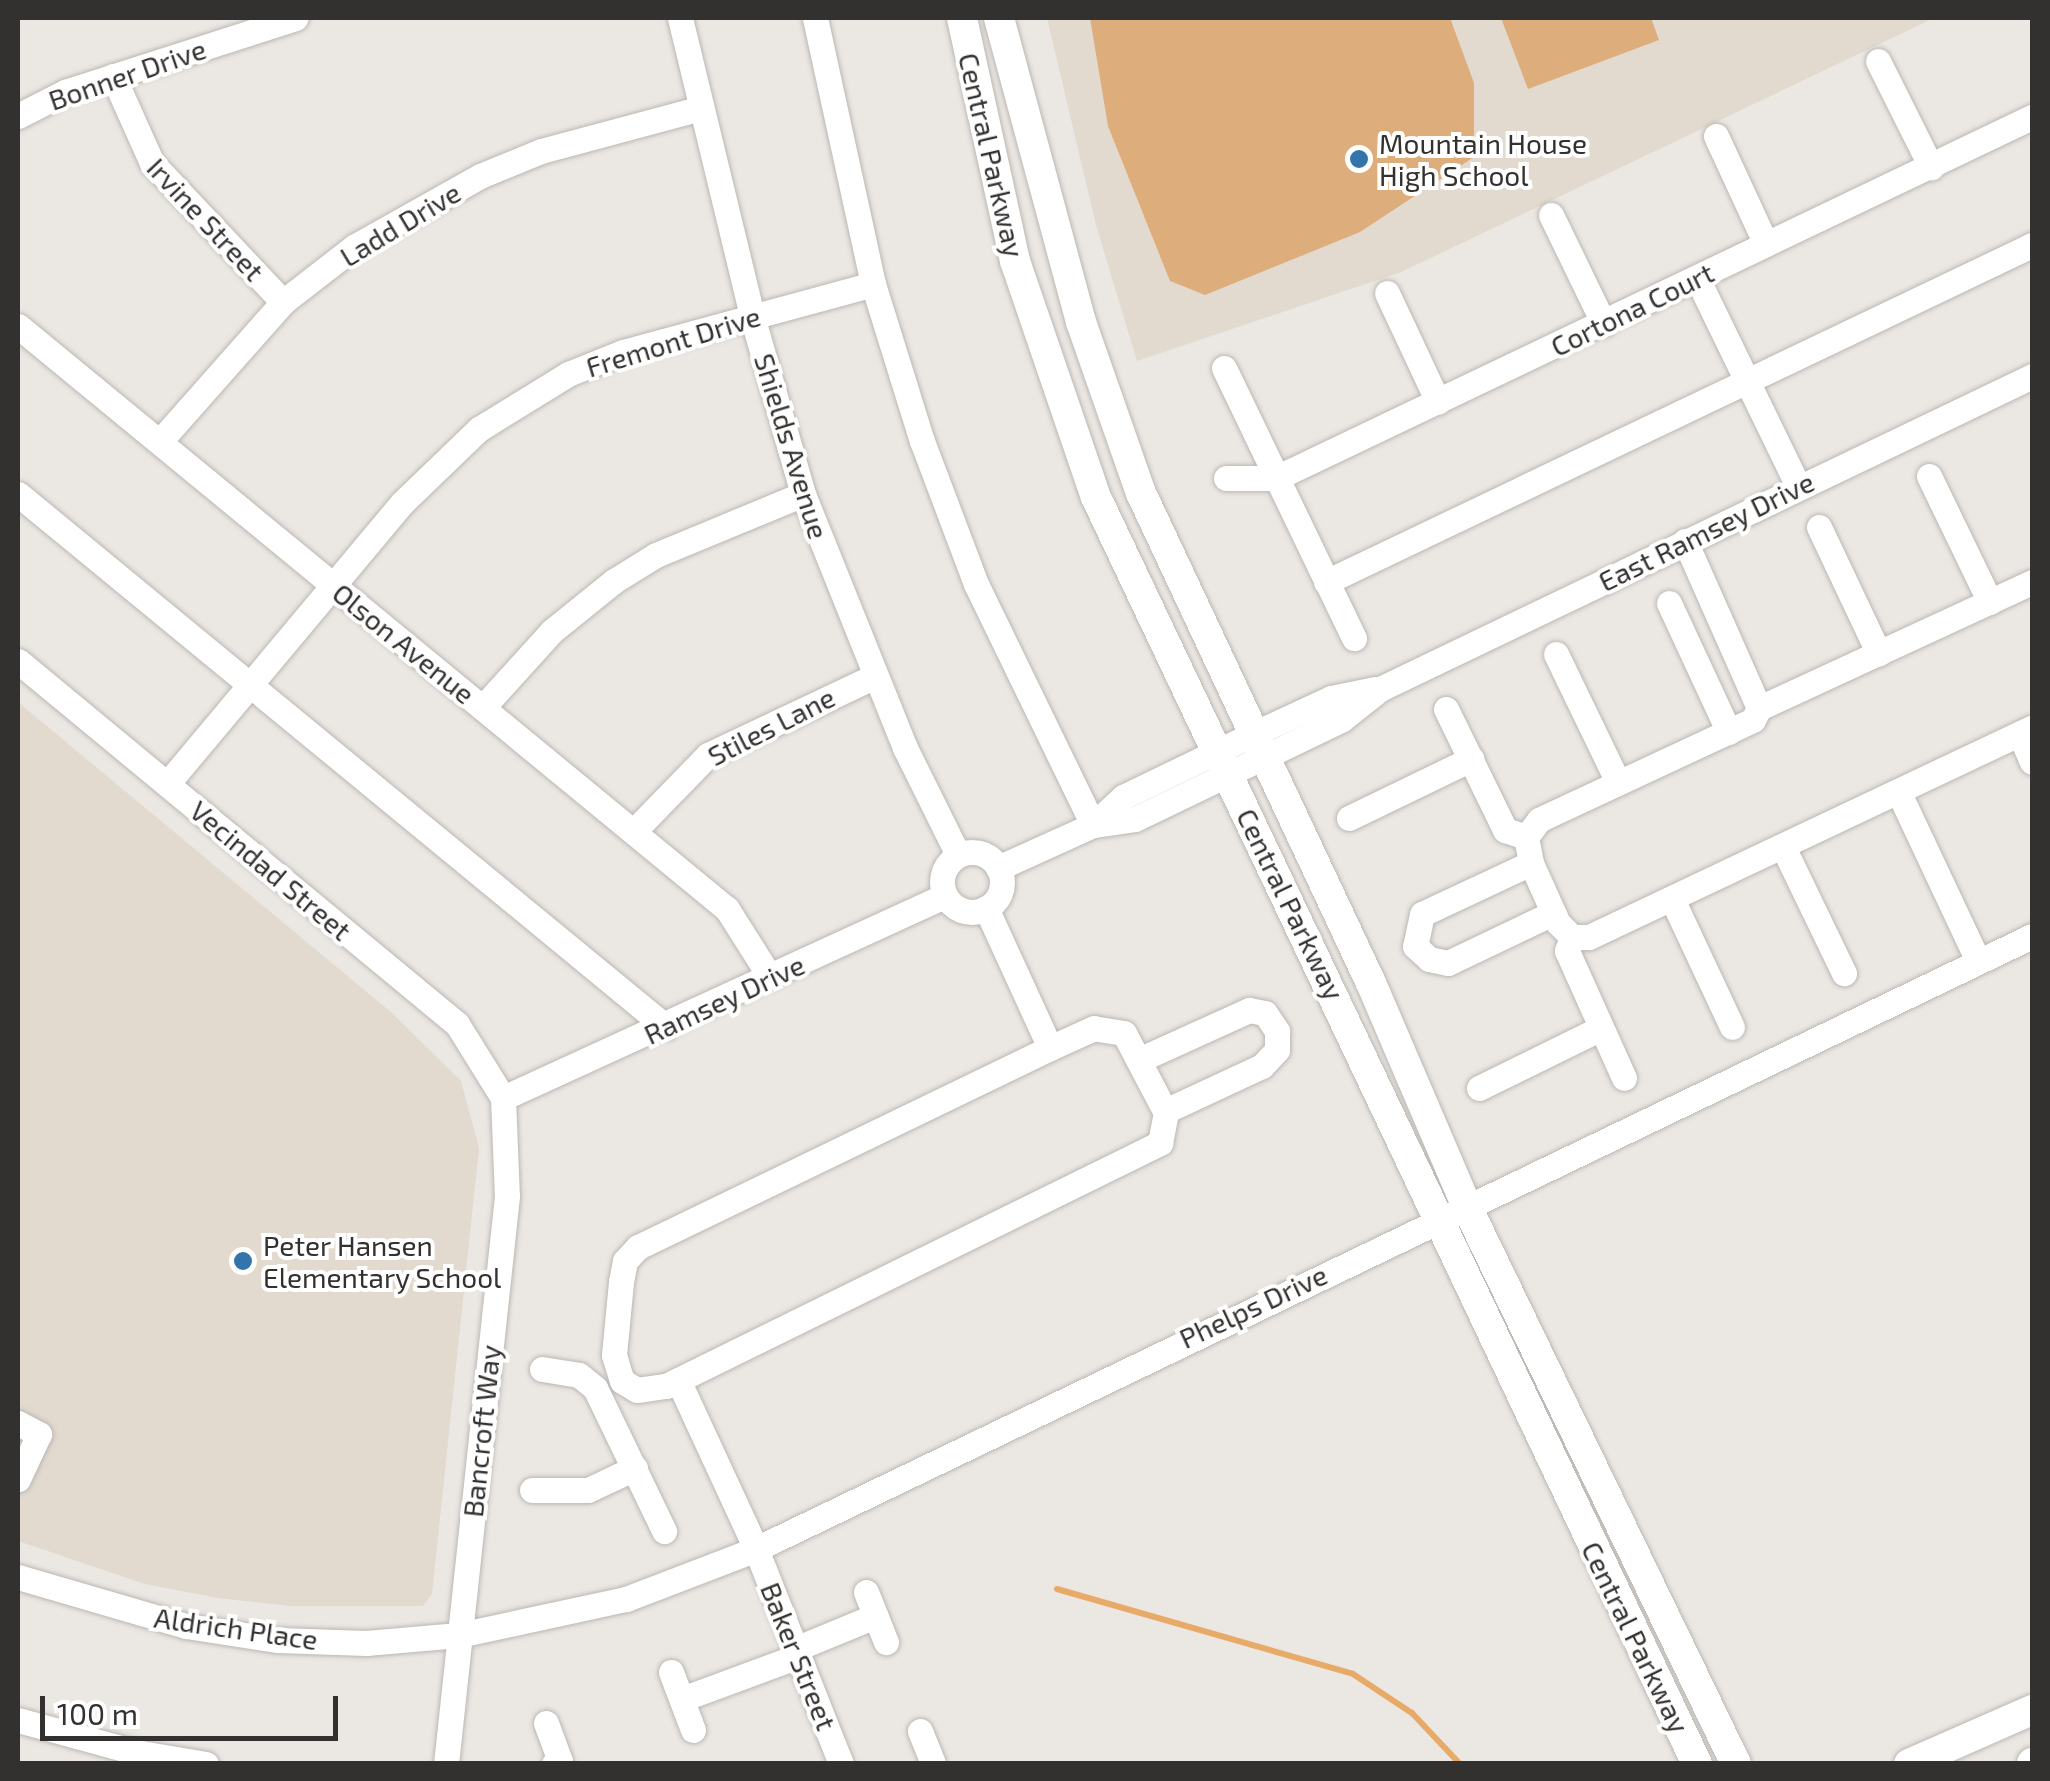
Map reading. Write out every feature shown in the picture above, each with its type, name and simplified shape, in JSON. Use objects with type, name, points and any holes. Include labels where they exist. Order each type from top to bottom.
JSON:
[{"type":"main road","name":"Central Parkway","points":[[962,18],[1015,261],[1095,495],[1368,1064],[1434,1221],[1697,1764]]},
{"type":"main road","name":"Central Parkway","points":[[999,18],[1110,410],[1257,746],[1371,983],[1466,1206],[1736,1764]]},
{"type":"main road","points":[[1909,1764],[2032,1710]]},
{"type":"street","name":"Bonner Drive","points":[[18,116],[113,76],[296,18]]},
{"type":"street","name":"Shields Avenue","points":[[680,18],[752,316],[803,494],[875,676],[958,855]]},
{"type":"street","points":[[815,18],[873,284],[976,584],[1094,825]]},
{"type":"street","points":[[1878,60],[1931,166]]},
{"type":"street","name":"Irvine Street","points":[[113,76],[152,163],[283,302]]},
{"type":"street","name":"Ladd Drive","points":[[160,440],[283,302],[354,247],[480,176],[541,151],[701,108]]},
{"type":"street","name":"Cortona Court","points":[[1226,478],[1276,478],[2032,117]]},
{"type":"street","points":[[1716,136],[1766,244]]},
{"type":"street","points":[[1551,215],[1604,324]]},
{"type":"street","points":[[1326,582],[2032,244]]},
{"type":"street","points":[[1697,278],[1798,486]]},
{"type":"street","name":"Fremont Drive","points":[[167,784],[436,467],[520,400],[623,352],[873,284]]},
{"type":"street","points":[[1388,293],[1438,402]]},
{"type":"street","name":"Olson Avenue","points":[[18,326],[727,909],[770,977]]},
{"type":"street","points":[[1224,368],[1354,638]]},
{"type":"street","name":"East Ramsey Drive","points":[[998,868],[1094,825],[1123,797],[1257,746],[1341,720],[1380,688],[2032,376]]},
{"type":"street","points":[[1929,476],[1990,602]]},
{"type":"street","points":[[18,494],[666,1027]]},
{"type":"street","points":[[484,706],[552,631],[614,580],[656,556],[803,494]]},
{"type":"street","points":[[1819,526],[1879,654]]},
{"type":"street","points":[[1685,541],[1759,708]]},
{"type":"street","points":[[1553,913],[1448,963],[1429,959],[1416,946],[1422,914],[1528,850],[1539,820],[1729,732],[1752,720],[1759,708],[2032,582]]},
{"type":"street","points":[[1669,603],[1729,732]]},
{"type":"street","points":[[1556,654],[1618,782]]},
{"type":"street","name":"Vecindad Street","points":[[18,661],[457,1024],[502,1098]]},
{"type":"street","name":"Stiles Lane","points":[[634,832],[708,755],[875,676]]},
{"type":"street","points":[[1446,709],[1505,830],[1528,850],[1553,913],[1572,937]]},
{"type":"street","points":[[1572,937],[1608,932],[2026,731],[2032,762]]},
{"type":"street","points":[[1349,818],[1471,759]]},
{"type":"street","points":[[1899,793],[1978,961]]},
{"type":"street","points":[[1784,849],[1844,974]]},
{"type":"street","points":[[976,852],[998,868],[1002,887],[986,908],[958,909],[944,896],[942,877],[958,855],[976,852]]},
{"type":"street","name":"Ramsey Drive","points":[[502,1098],[666,1027],[944,896]]},
{"type":"street","points":[[1672,902],[1732,1027]]},
{"type":"street","points":[[986,908],[1050,1048]]},
{"type":"street","name":"Phelps Drive","points":[[459,1634],[596,1608],[756,1548],[2032,936]]},
{"type":"street","points":[[1572,937],[1567,951],[1624,1078]]},
{"type":"street","points":[[1141,1059],[1249,1010],[1264,1014],[1277,1031],[1277,1050],[1262,1066],[1165,1111]]},
{"type":"street","points":[[1105,1027],[1124,1032],[1165,1111],[1164,1137],[1143,1156],[678,1380],[650,1390],[624,1382],[614,1355],[620,1282],[625,1261],[638,1247],[1050,1048],[1105,1027]]},
{"type":"street","points":[[1478,1088],[1601,1028]]},
{"type":"street","name":"Bancroft Way","points":[[446,1764],[507,1196],[502,1098]]},
{"type":"street","points":[[542,1369],[580,1375],[604,1401],[664,1531]]},
{"type":"street","name":"Baker Street","points":[[678,1380],[756,1548],[797,1652],[831,1761]]},
{"type":"street","points":[[604,1401],[624,1382]]},
{"type":"street","points":[[18,1422],[39,1434],[18,1479]]},
{"type":"street","points":[[532,1490],[588,1490],[635,1468]]},
{"type":"street","name":"Aldrich Place","points":[[18,1577],[186,1626],[278,1640],[366,1643],[459,1634]]},
{"type":"street","points":[[682,1700],[797,1652],[871,1604],[886,1642]]},
{"type":"street","points":[[671,1672],[692,1730]]},
{"type":"street","points":[[18,1720],[135,1752],[206,1764]]},
{"type":"street","points":[[546,1723],[560,1761],[554,1764]]},
{"type":"shaded area","name":"Mountain House High School","points":[[1047,18],[1934,18],[1401,272],[1137,361],[1096,225]]},
{"type":"shaded area","points":[[1090,18],[1450,18],[1474,83],[1474,157],[1360,232],[1205,295],[1170,281],[1108,126]]},
{"type":"shaded area","points":[[1501,18],[1651,18],[1659,40],[1528,89]]},
{"type":"shaded area","name":"Peter Hansen Elementary School","points":[[18,702],[393,1014],[461,1081],[479,1148],[432,1594],[423,1606],[291,1606],[218,1598],[145,1584],[18,1541]]},
{"type":"waterway","points":[[1057,1589],[1353,1674],[1412,1713],[1460,1764]]},
{"type":"place","name":"Mountain House High School","points":[[1359,159]]},
{"type":"place","name":"Peter Hansen Elementary School","points":[[243,1261]]}]
